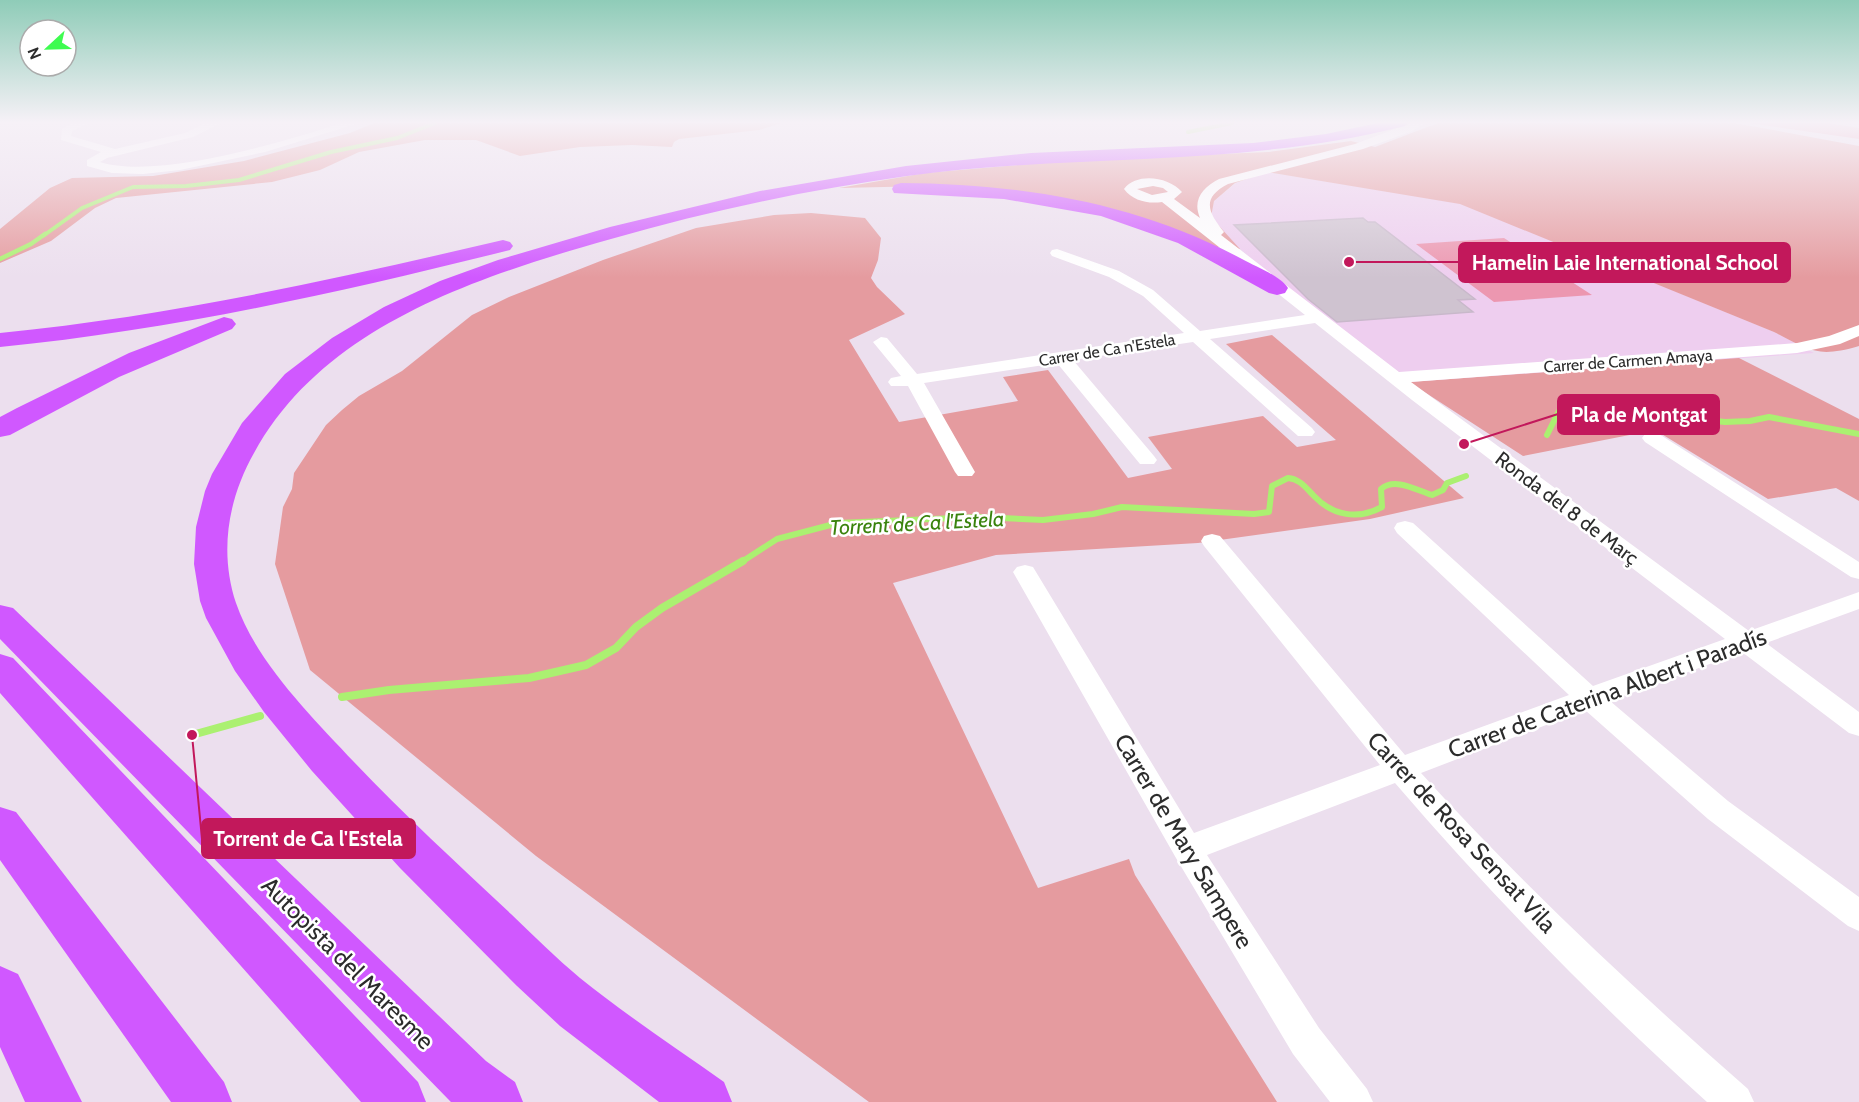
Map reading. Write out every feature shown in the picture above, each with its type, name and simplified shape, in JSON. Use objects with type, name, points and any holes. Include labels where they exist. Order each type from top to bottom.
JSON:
[{"type":"highway","points":[[0,340],[156,321],[255,302],[713,198],[844,174]]},
{"type":"highway","points":[[704,1102],[559,992],[404,845],[269,692],[223,616],[215,588],[211,547],[213,513],[231,463],[253,427],[283,392],[321,358],[360,330],[413,301],[501,266],[573,243],[696,211],[839,182],[890,174]]},
{"type":"highway","points":[[696,211],[810,195],[886,189],[940,189],[1024,196],[1094,208],[1161,229],[1214,253],[1277,288]]},
{"type":"highway","points":[[0,429],[86,382],[187,338],[293,302],[416,267]]},
{"type":"highway","name":"Autopista del Maresme","points":[[0,617],[467,1080],[495,1102]]},
{"type":"highway","points":[[0,668],[398,1102]]},
{"type":"highway","points":[[0,825],[204,1102]]},
{"type":"highway","points":[[0,991],[54,1102]]},
{"type":"street","points":[[1237,253],[1206,222],[1203,204],[1208,191],[1246,174]]},
{"type":"street","name":"Ronda del 8 de Març","points":[[1165,198],[1237,253],[1277,288],[1395,378],[1859,726]]},
{"type":"street","points":[[1057,253],[1114,274],[1148,293],[1305,432]]},
{"type":"street","name":"Carrer de Ca n'Estela","points":[[904,381],[1317,318]]},
{"type":"street","name":"Carrer de Carmen Amaya","points":[[1395,378],[1797,348],[1834,340],[1859,330]]},
{"type":"street","points":[[881,342],[895,354],[904,381],[965,472]]},
{"type":"street","points":[[1060,357],[1147,460]]},
{"type":"street","points":[[1652,438],[1859,572]]},
{"type":"street","points":[[1405,528],[1589,698],[1718,810],[1859,916]]},
{"type":"street","name":"Carrer de Rosa Sensat Vila","points":[[1212,541],[1400,769],[1512,890],[1659,1036],[1735,1102]]},
{"type":"street","name":"Carrer de Mary Sampere","points":[[1025,572],[1187,849],[1306,1041],[1354,1102]]},
{"type":"street","name":"Carrer de Caterina Albert i Paradís","points":[[1187,849],[1589,698],[1859,600]]},
{"type":"shaded area","points":[[302,174],[272,182],[116,198],[95,208],[51,241],[0,263],[0,229],[50,188],[72,178]]},
{"type":"shaded area","points":[[917,174],[1260,174],[1235,183],[1214,201],[1211,217],[1240,249],[1216,247],[1128,214],[929,186],[839,188]]},
{"type":"shaded area","points":[[1260,174],[1282,174],[1460,203],[1774,332],[1814,353],[1409,382],[1310,309],[1240,249],[1211,218],[1214,201],[1236,183]]},
{"type":"shaded area","points":[[1282,174],[1859,174],[1859,346],[1833,352],[1806,348],[1774,332],[1460,204]]},
{"type":"shaded area","points":[[811,213],[865,218],[881,238],[878,260],[871,278],[877,287],[905,314],[849,340],[899,422],[1018,401],[1003,377],[1048,370],[1128,478],[1172,469],[1148,437],[1263,416],[1297,447],[1336,440],[1226,344],[1272,335],[1464,498],[1370,519],[1198,543],[996,555],[893,583],[1038,888],[1129,859],[1135,875],[1277,1102],[869,1102],[536,856],[310,670],[275,564],[283,507],[292,489],[294,473],[326,425],[342,410],[359,396],[402,371],[472,315],[509,297],[603,260],[696,228],[774,215]]},
{"type":"shaded area","points":[[1504,238],[1592,295],[1494,302],[1416,244]]},
{"type":"shaded area","points":[[1739,358],[1859,419],[1859,501],[1836,488],[1768,499],[1655,430],[1523,456],[1409,382]]},
{"type":"building","points":[[1363,218],[1368,222],[1375,222],[1475,299],[1458,300],[1473,312],[1337,322],[1308,299],[1234,225]]},
{"type":"waterway","points":[[43,236],[82,208],[133,187],[186,186],[239,180],[257,174]]},
{"type":"waterway","points":[[0,259],[31,244],[45,234]]},
{"type":"waterway","name":"Torrent de Ca l'Estela","points":[[1547,435],[1559,411],[1579,406],[1725,422],[1750,421],[1769,417],[1859,434]]},
{"type":"waterway","name":"Torrent de Ca l'Estela","points":[[740,563],[777,539],[838,523],[979,517],[1043,520],[1093,514],[1122,507],[1254,514],[1269,512],[1272,486],[1288,478],[1299,482],[1329,508],[1355,515],[1382,507],[1381,489],[1387,486],[1399,484],[1432,495],[1443,490],[1447,483],[1466,476]]},
{"type":"waterway","name":"Torrent de Ca l'Estela","points":[[342,697],[389,690],[529,678],[586,665],[616,648],[636,627],[662,608],[743,561]]},
{"type":"waterway","name":"Torrent de Ca l'Estela","points":[[192,735],[260,716]]},
{"type":"place","name":"Hamelin Laie International School","points":[[1349,262]]},
{"type":"place","name":"Pla de Montgat","points":[[1464,444]]},
{"type":"place","name":"Torrent de Ca l'Estela","points":[[192,735]]}]
